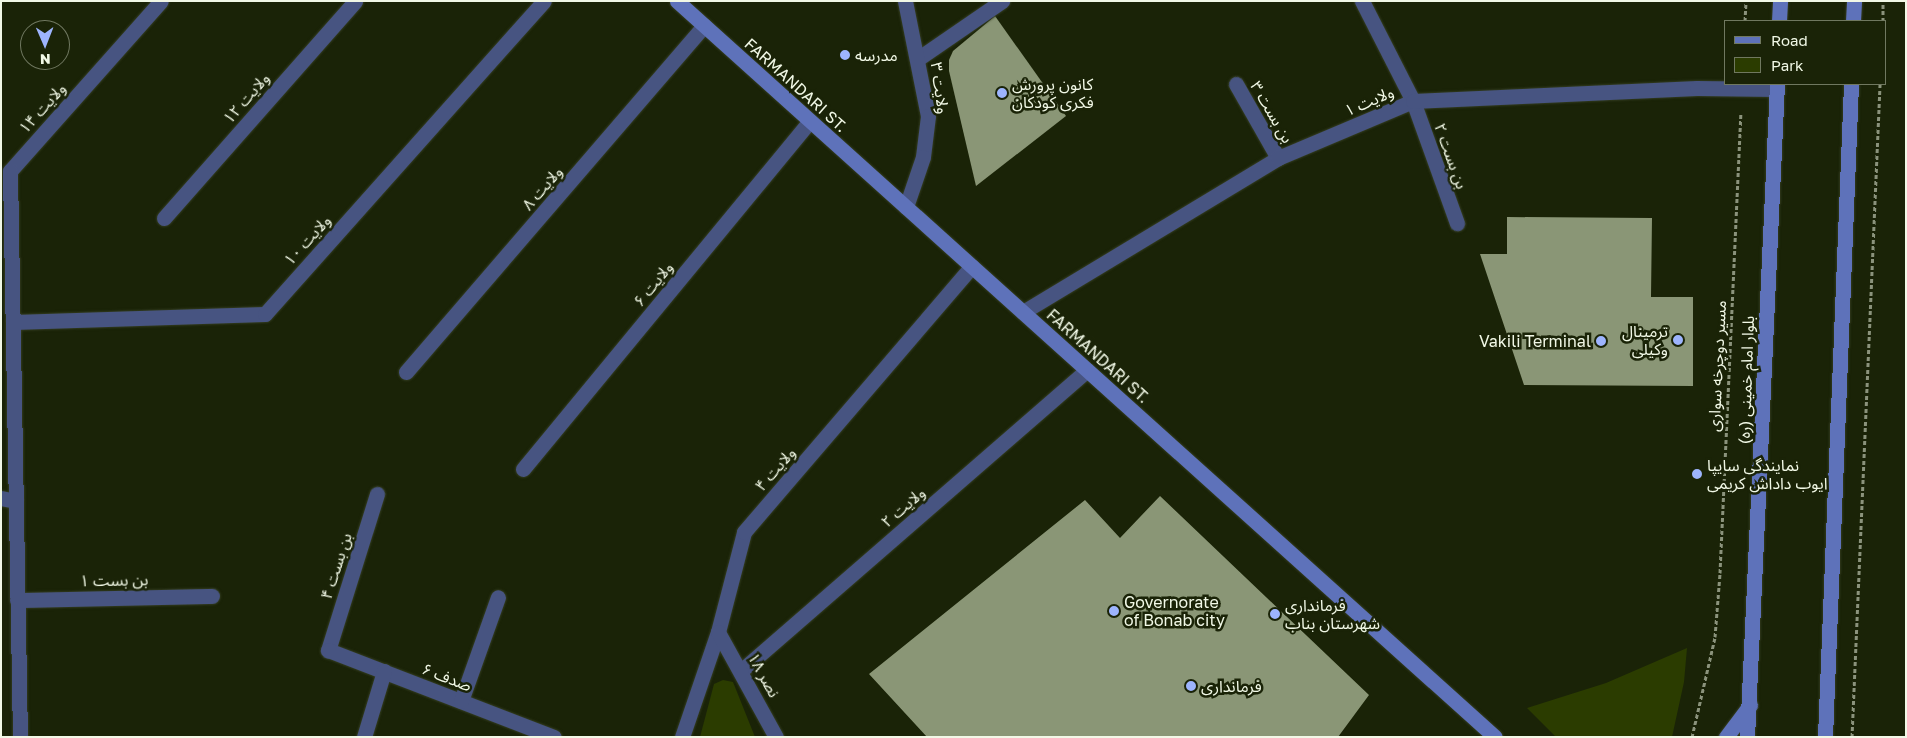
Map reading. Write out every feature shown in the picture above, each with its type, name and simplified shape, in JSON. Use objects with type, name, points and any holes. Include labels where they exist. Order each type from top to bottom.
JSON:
[{"type":"main road","name":"FARMANDARI ST.","points":[[677,1],[1495,737]]},
{"type":"main road","points":[[1779,20],[1780,1]]},
{"type":"main road","points":[[1853,20],[1854,1]]},
{"type":"main road","points":[[1825,737],[1851,85]]},
{"type":"main road","name":"بلوار امام خمینی (ره)","points":[[1747,737],[1750,705],[1776,86]]},
{"type":"main road","points":[[1726,737],[1750,705]]},
{"type":"street","name":"ولایت ۱۴","points":[[6,227],[10,172],[161,1]]},
{"type":"street","name":"ولایت ۱۲","points":[[164,218],[355,1]]},
{"type":"street","name":"ولایت ۱۰","points":[[13,322],[265,314],[544,1]]},
{"type":"street","name":"ولایت ۳","points":[[905,1],[919,58],[928,116],[927,136],[906,207]]},
{"type":"street","points":[[919,58],[1002,1]]},
{"type":"street","points":[[1362,1],[1413,101]]},
{"type":"street","name":"ولایت ۸","points":[[406,372],[704,26]]},
{"type":"street","name":"بن بست ۳","points":[[1236,84],[1278,158]]},
{"type":"street","name":"ولایت ۱","points":[[1023,312],[1278,158],[1413,101],[1776,86]]},
{"type":"street","name":"بن بست ۲","points":[[1413,101],[1457,223]]},
{"type":"street","name":"ولایت ۶","points":[[523,469],[810,121]]},
{"type":"street","points":[[6,227],[13,322],[8,500],[18,600],[20,737]]},
{"type":"street","name":"ولایت ۴","points":[[682,737],[718,632],[744,532],[972,266]]},
{"type":"street","name":"ولایت ۲","points":[[742,670],[1087,370]]},
{"type":"street","name":"بن بست ۴","points":[[328,650],[377,494]]},
{"type":"street","name":"بن بست ۱","points":[[18,600],[212,596]]},
{"type":"street","points":[[461,701],[498,597]]},
{"type":"street","name":"نصر ۱۸","points":[[718,632],[742,670],[776,737]]},
{"type":"street","name":"صدف ۶","points":[[328,650],[554,737]]},
{"type":"street","points":[[364,737],[384,671]]},
{"type":"path","points":[[1745,20],[1746,1]]},
{"type":"path","points":[[1883,20],[1884,1]]},
{"type":"path","points":[[1852,737],[1880,85]]},
{"type":"path","name":"مسیر دوچرخه سواری","points":[[1692,737],[1715,637],[1720,573],[1742,88]]},
{"type":"green space","points":[[1687,648],[1684,682],[1672,737],[1556,737],[1527,708],[1606,683]]},
{"type":"green space","points":[[723,680],[733,682],[755,737],[700,737],[714,684]]},
{"type":"building","name":"کانون پرورش فکری کودکان","points":[[995,16],[1066,116],[976,186],[949,71],[949,60],[953,51]]},
{"type":"building","name":"Vakili Terminal","points":[[1507,217],[1652,218],[1651,297],[1693,297],[1693,386],[1524,385],[1480,254],[1507,254]]},
{"type":"building","name":"Governorate of Bonab city","points":[[1160,496],[1369,695],[1338,737],[927,737],[869,674],[1085,500],[1120,538]]},
{"type":"place","name":"مدرسه","points":[[845,55]]},
{"type":"place","name":"کانون پرورش فکری کودکان","points":[[1002,93]]},
{"type":"place","name":"ترمینال وکیلی","points":[[1678,340]]},
{"type":"place","name":"Vakili Terminal","points":[[1601,341]]},
{"type":"place","name":"نمایندگی سایپا ایوب داداش کریمی","points":[[1697,474]]},
{"type":"place","name":"Governorate of Bonab city","points":[[1114,611]]},
{"type":"place","name":"فرمانداری شهرستان بناب","points":[[1275,614]]},
{"type":"place","name":"فرمانداری","points":[[1191,686]]}]
